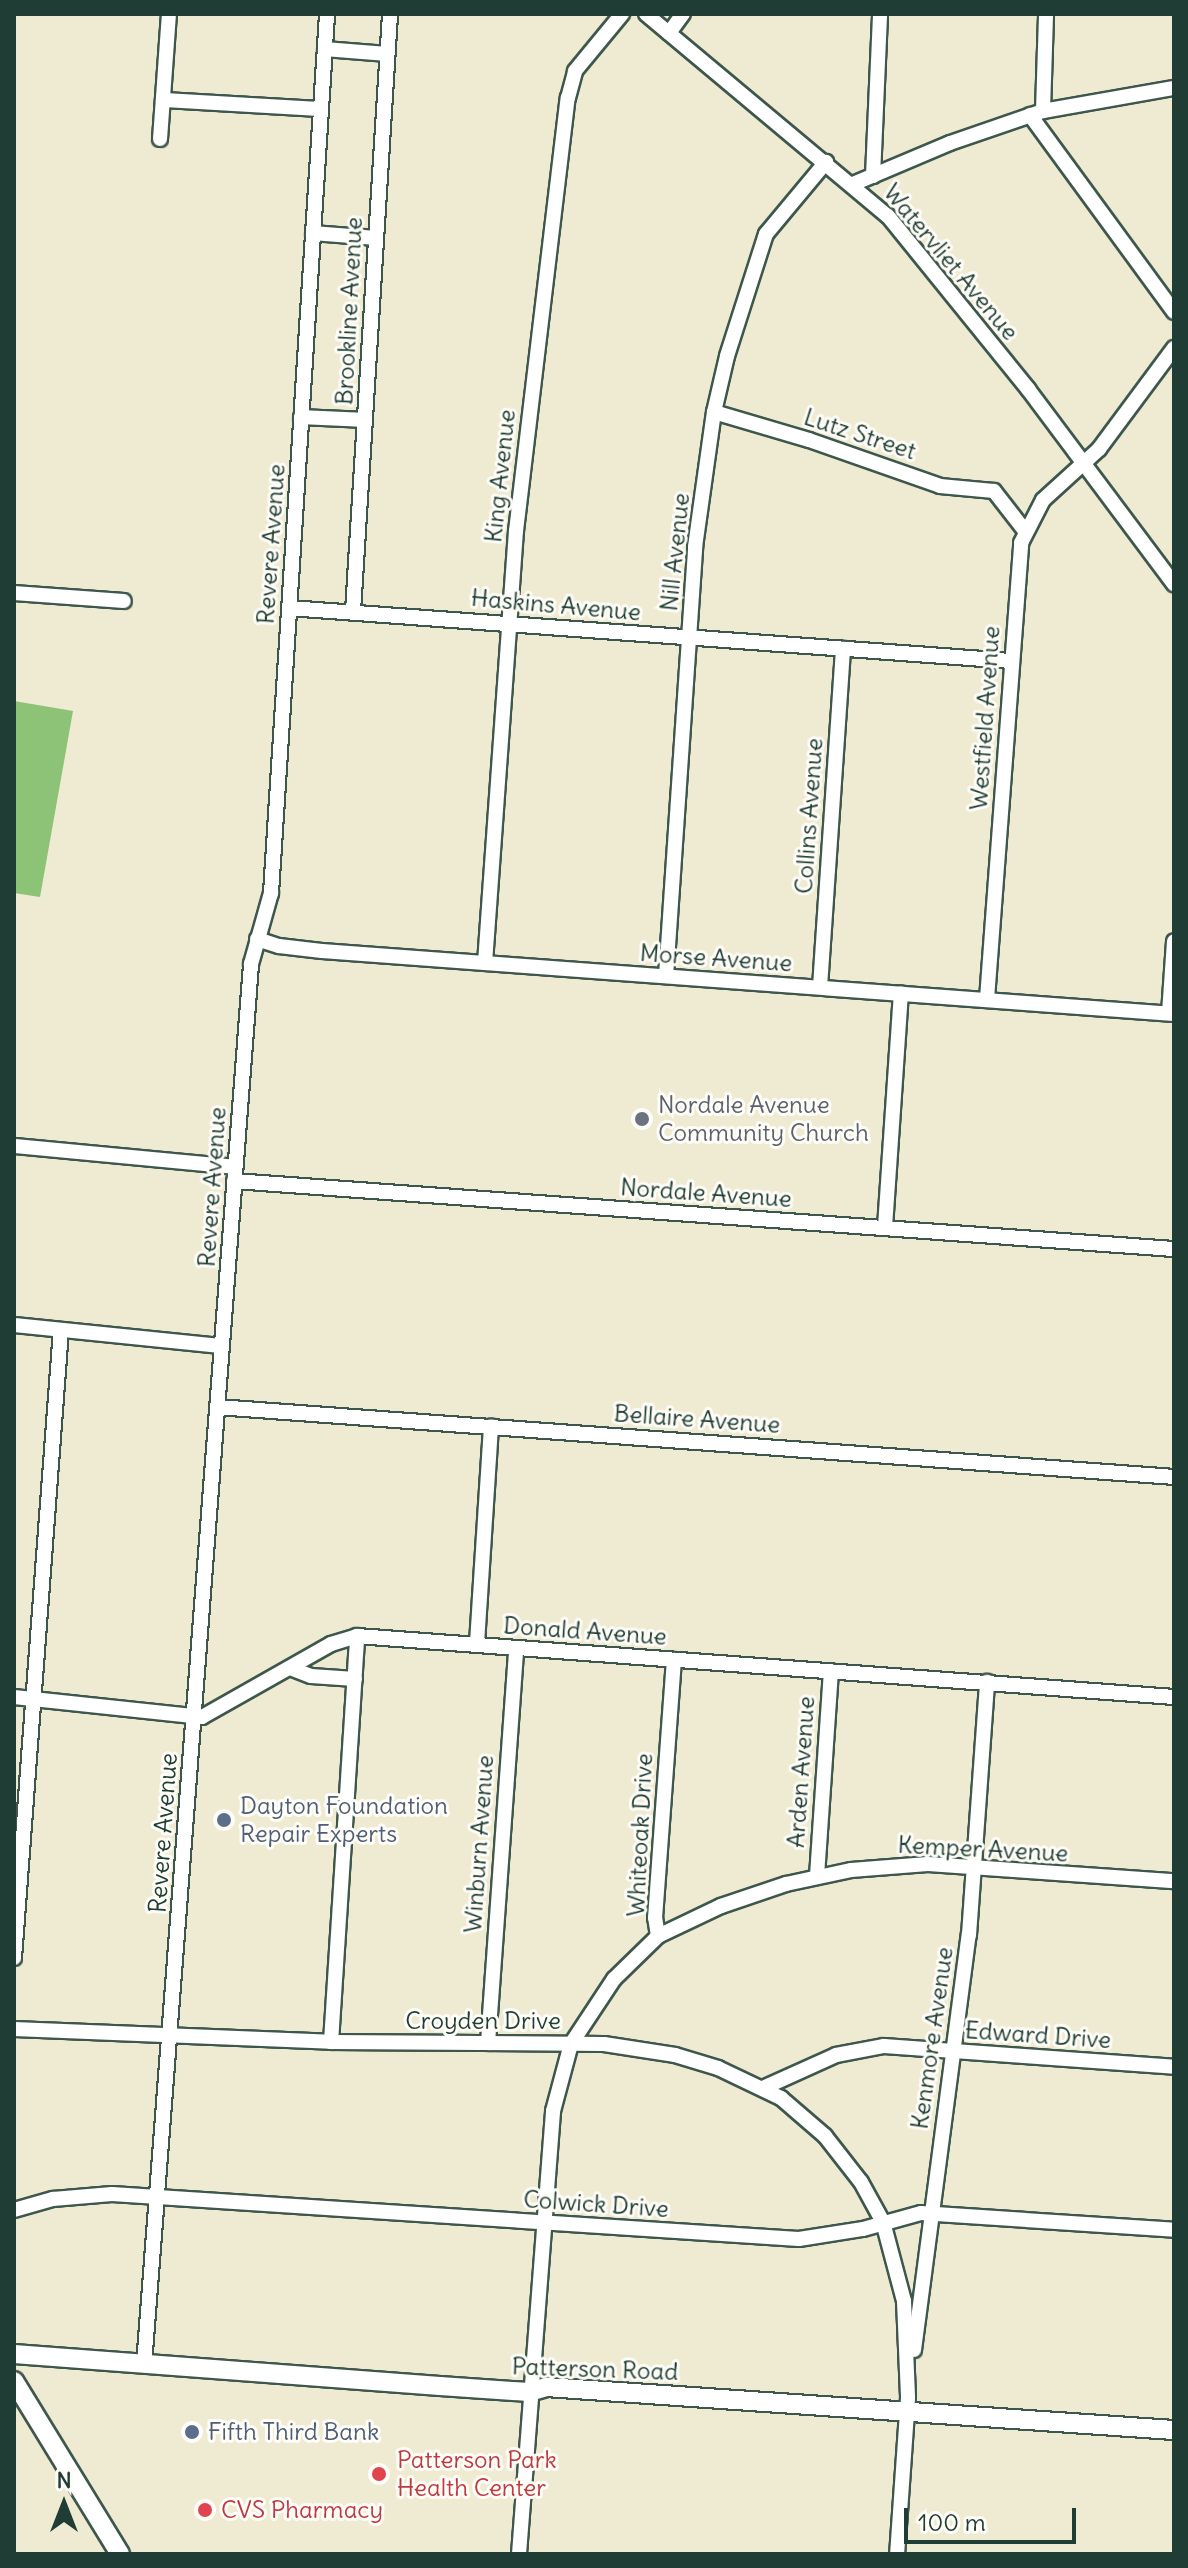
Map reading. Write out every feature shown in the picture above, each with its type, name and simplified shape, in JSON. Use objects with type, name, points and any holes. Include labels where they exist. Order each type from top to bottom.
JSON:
[{"type":"main road","name":"Patterson Road","points":[[14,2354],[529,2392],[546,2387],[908,2405],[1174,2430]]},
{"type":"main road","points":[[14,2381],[120,2554]]},
{"type":"street","points":[[160,139],[169,14]]},
{"type":"street","name":"Revere Avenue","points":[[144,2365],[251,964],[271,893],[327,14]]},
{"type":"street","name":"Brookline Avenue","points":[[353,611],[390,14]]},
{"type":"street","name":"King Avenue","points":[[485,963],[517,516],[568,98],[575,71],[622,14]]},
{"type":"street","name":"Watervliet Avenue","points":[[646,14],[888,216],[1085,464],[1174,584]]},
{"type":"street","points":[[669,33],[683,14]]},
{"type":"street","points":[[873,176],[880,14]]},
{"type":"street","points":[[1046,14],[1036,113],[1174,312]]},
{"type":"street","points":[[325,49],[387,54]]},
{"type":"street","points":[[853,184],[950,143],[1036,113],[1174,88]]},
{"type":"street","points":[[163,100],[321,109]]},
{"type":"street","name":"Nill Avenue","points":[[666,976],[695,547],[714,412],[727,356],[766,234],[826,162]]},
{"type":"street","points":[[313,233],[376,238]]},
{"type":"street","name":"Westfield Avenue","points":[[987,999],[1017,563],[1025,531],[1050,492],[1085,464],[1174,348]]},
{"type":"street","name":"Lutz Street","points":[[714,412],[809,440],[940,486],[994,491],[1025,531]]},
{"type":"street","points":[[301,417],[365,420]]},
{"type":"street","points":[[14,593],[124,601]]},
{"type":"street","name":"Haskins Avenue","points":[[289,608],[1011,661]]},
{"type":"street","name":"Collins Avenue","points":[[820,987],[843,649]]},
{"type":"street","name":"Morse Avenue","points":[[257,939],[279,946],[322,951],[1171,1014]]},
{"type":"street","points":[[1171,1014],[1174,941]]},
{"type":"street","points":[[885,1227],[901,994]]},
{"type":"street","name":"Nordale Avenue","points":[[14,1146],[235,1174],[1174,1249]]},
{"type":"street","points":[[14,1325],[221,1346]]},
{"type":"street","points":[[14,1958],[61,1330]]},
{"type":"street","name":"Bellaire Avenue","points":[[217,1407],[1174,1477]]},
{"type":"street","points":[[477,1643],[491,1426]]},
{"type":"street","points":[[331,2042],[357,1636]]},
{"type":"street","name":"Donald Avenue","points":[[14,1697],[202,1717],[331,1644],[357,1636],[1174,1697]]},
{"type":"street","name":"Winburn Avenue","points":[[488,2043],[516,1649]]},
{"type":"street","name":"Whiteoak Drive","points":[[519,2554],[529,2392],[553,2111],[571,2044],[606,1989],[658,1936],[655,1918],[674,1660]]},
{"type":"street","points":[[290,1668],[311,1676],[355,1679]]},
{"type":"street","name":"Arden Avenue","points":[[817,1876],[831,1671]]},
{"type":"street","name":"Kenmore Avenue","points":[[897,2554],[908,2405],[929,2214],[969,1935],[987,1682]]},
{"type":"street","name":"Kemper Avenue","points":[[658,1936],[745,1897],[817,1876],[890,1866],[974,1867],[1174,1881]]},
{"type":"street","name":"Croyden Drive","points":[[14,2029],[171,2038],[604,2044],[675,2055],[718,2068],[763,2088],[802,2113],[850,2165],[883,2222]]},
{"type":"street","name":"Edward Drive","points":[[763,2088],[811,2065],[858,2049],[897,2046],[1174,2067]]},
{"type":"street","name":"Colwick Drive","points":[[14,2210],[53,2199],[85,2195],[158,2196],[799,2239],[844,2234],[883,2222],[929,2214],[1174,2230]]},
{"type":"street","name":"Kenmore Avenue","points":[[883,2222],[904,2301],[908,2405]]},
{"type":"green space","points":[[14,701],[73,711],[40,897],[14,893]]},
{"type":"place","name":"Nordale Avenue Community Church","points":[[642,1119]]},
{"type":"place","name":"Dayton Foundation Repair Experts","points":[[224,1820]]},
{"type":"place","name":"Fifth Third Bank","points":[[192,2432]]},
{"type":"place","name":"Patterson Park Health Center","points":[[379,2474]]},
{"type":"place","name":"CVS Pharmacy","points":[[205,2510]]}]
